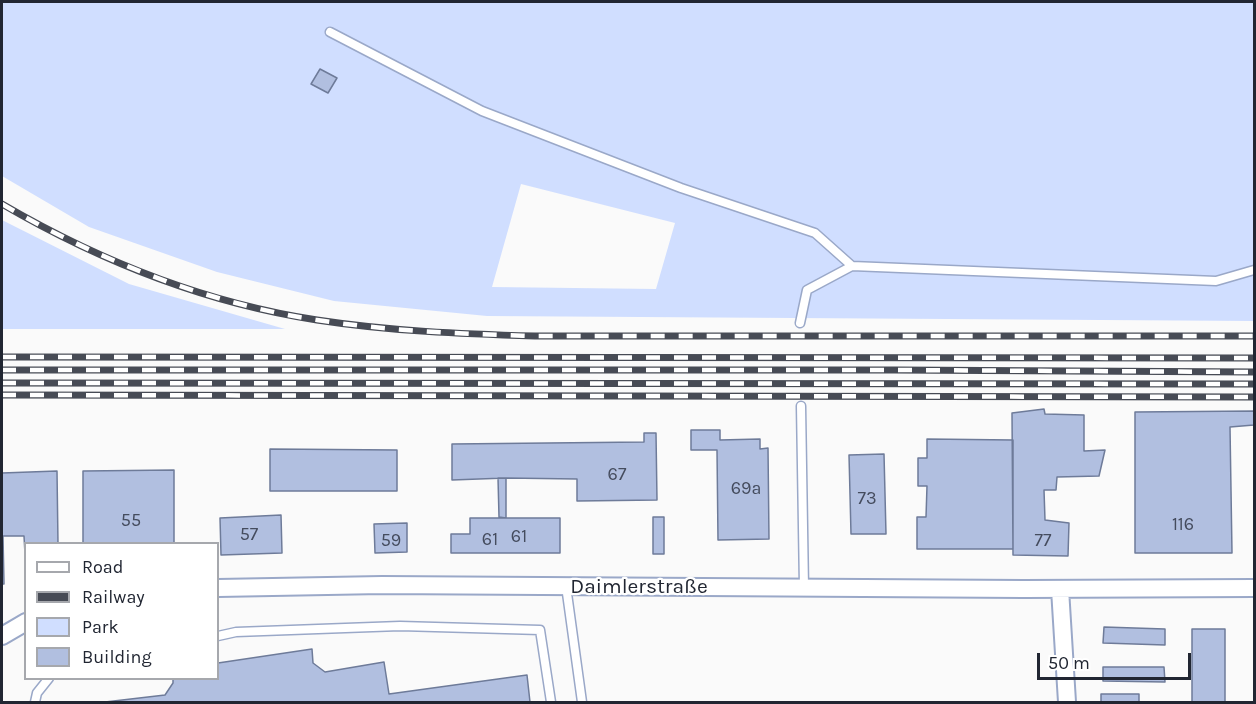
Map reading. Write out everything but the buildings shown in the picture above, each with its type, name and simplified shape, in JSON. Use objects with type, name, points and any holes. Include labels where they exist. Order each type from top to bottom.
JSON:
[{"type":"street","name":"Daimlerstraße","points":[[219,588],[382,585],[1254,588]]},
{"type":"street","points":[[1060,589],[1067,702]]},
{"type":"street","points":[[2,636],[24,623]]},
{"type":"lane","points":[[330,32],[482,111],[681,188],[815,233],[852,266]]},
{"type":"lane","points":[[800,323],[807,290],[852,266],[1216,281],[1254,270]]},
{"type":"lane","points":[[801,406],[804,588]]},
{"type":"lane","points":[[566,586],[582,702]]},
{"type":"lane","points":[[219,636],[236,632],[400,627],[540,630],[551,702]]},
{"type":"lane","points":[[36,702],[37,693],[48,680]]},
{"type":"green space","points":[[2,2],[1254,2],[1254,321],[487,316],[334,301],[217,272],[89,227],[2,176]],"holes":[[[521,184],[675,223],[656,289],[492,287]]]},
{"type":"green space","points":[[2,220],[129,284],[285,329],[2,329]]},
{"type":"railway","points":[[2,204],[115,261],[194,291],[276,312],[371,327],[535,336],[1254,336]]},
{"type":"railway","points":[[2,357],[1254,358]]},
{"type":"railway","points":[[2,370],[1254,372]]},
{"type":"railway","points":[[2,383],[1254,384]]},
{"type":"railway","points":[[2,395],[1254,397]]}]
